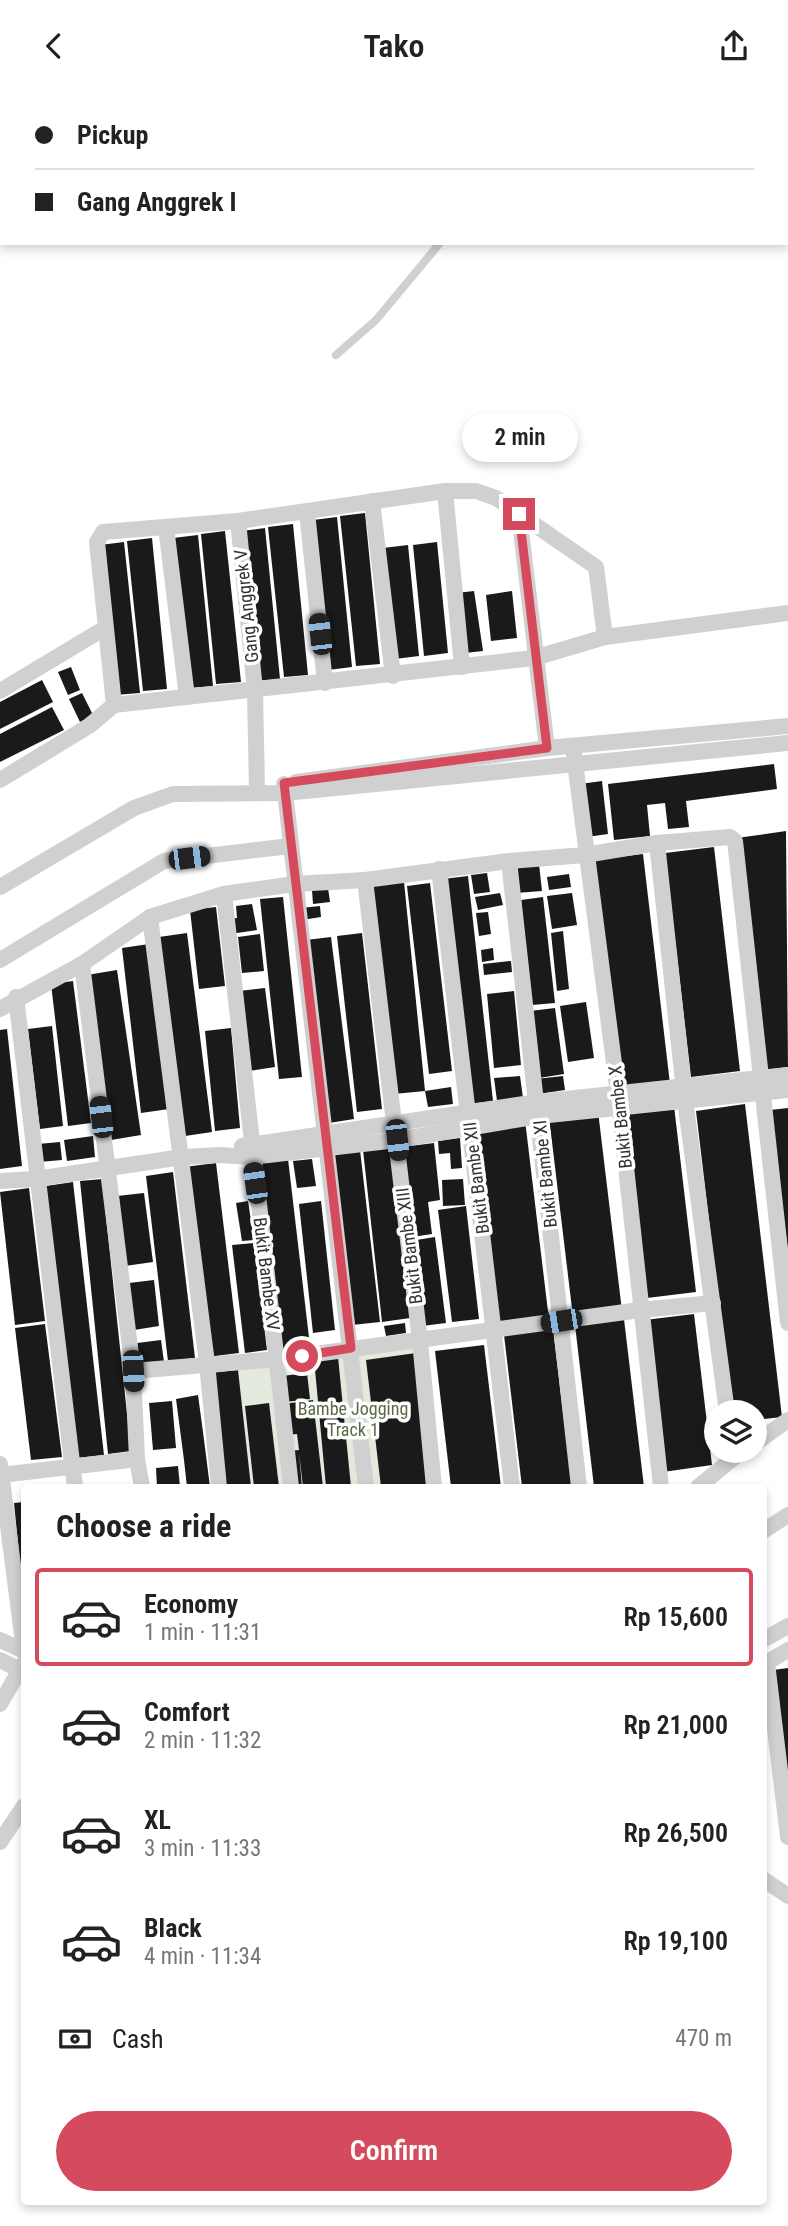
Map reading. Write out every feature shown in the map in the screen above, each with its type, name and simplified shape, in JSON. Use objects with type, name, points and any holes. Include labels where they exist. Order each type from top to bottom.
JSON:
[{"type":"street","points":[[445,491],[462,667]]},
{"type":"street","points":[[114,705],[97,543],[100,534],[125,529],[238,521],[445,491],[486,493],[596,568],[605,637]]},
{"type":"street","points":[[372,501],[393,676]]},
{"type":"street","points":[[307,512],[325,683]]},
{"type":"street","points":[[519,514],[534,658],[547,748]]},
{"type":"street","name":"Gang Anggrek V","points":[[238,521],[262,791]]},
{"type":"street","points":[[166,527],[187,697]]},
{"type":"street","points":[[0,780],[89,726],[114,705],[393,676],[534,658],[605,637],[788,613]]},
{"type":"street","points":[[0,691],[105,628]]},
{"type":"street","points":[[0,887],[147,803],[173,794],[262,791],[547,748],[788,726]]},
{"type":"street","points":[[284,788],[788,743]]},
{"type":"street","name":"Bukit Bambe X","points":[[573,747],[619,1101],[661,1484]]},
{"type":"street","points":[[284,788],[366,1484]]},
{"type":"street","points":[[0,1009],[16,997],[82,964],[150,917],[224,894],[728,837],[735,841],[788,1323]]},
{"type":"street","points":[[657,843],[685,1093],[725,1400]]},
{"type":"street","points":[[0,960],[164,861],[290,846]]},
{"type":"street","name":"Bukit Bambe XI","points":[[509,861],[539,1109],[579,1484]]},
{"type":"street","name":"Bukit Bambe XII","points":[[439,869],[512,1484]]},
{"type":"street","name":"Bukit Bambe XIII","points":[[365,880],[420,1341],[434,1484]]},
{"type":"street","name":"Bukit Bambe XV","points":[[224,894],[291,1484]]},
{"type":"street","points":[[150,917],[207,1363],[219,1484]]},
{"type":"street","points":[[82,964],[133,1371],[142,1484]]},
{"type":"street","points":[[16,997],[75,1484]]},
{"type":"street","points":[[0,1181],[36,1179],[182,1157],[220,1155],[396,1133],[539,1109],[762,1085],[788,1075]]},
{"type":"street","points":[[762,1085],[788,1090]]},
{"type":"street","points":[[133,1371],[278,1359],[495,1332],[640,1310],[713,1304]]},
{"type":"street","points":[[767,1435],[788,1420]]},
{"type":"street","points":[[21,1627],[1,1469],[73,1469],[138,1459]]},
{"type":"street","points":[[701,1484],[725,1463]]},
{"type":"street","points":[[767,1528],[788,1515]]},
{"type":"street","points":[[767,1638],[788,1626]]},
{"type":"street","points":[[0,1640],[21,1650]]},
{"type":"street","points":[[767,1663],[788,1650]]},
{"type":"street","points":[[0,1660],[21,1667]]},
{"type":"street","points":[[0,1704],[21,1671]]},
{"type":"street","points":[[767,1679],[788,1837]]},
{"type":"street","points":[[0,1842],[21,1810]]},
{"type":"street","points":[[767,1882],[788,1896]]},
{"type":"lane","points":[[336,355],[376,320],[438,245]]},
{"type":"green space","name":"Bambe Jogging Track 1","points":[[420,1341],[434,1484],[219,1484],[207,1363]]},
{"type":"building","points":[[365,513],[380,664],[356,666],[340,516]]},
{"type":"building","points":[[337,517],[352,667],[328,670],[313,520]]},
{"type":"building","points":[[293,524],[308,675],[284,677],[268,527]]},
{"type":"building","points":[[265,528],[280,679],[256,681],[241,531]]},
{"type":"building","points":[[225,531],[241,682],[216,684],[201,534]]},
{"type":"building","points":[[198,535],[213,686],[189,688],[173,538]]},
{"type":"building","points":[[152,538],[167,689],[143,691],[127,541]]},
{"type":"building","points":[[124,542],[140,693],[115,695],[100,545]]},
{"type":"building","points":[[437,542],[448,653],[424,656],[413,545]]},
{"type":"building","points":[[408,545],[419,656],[395,659],[383,548]]},
{"type":"building","points":[[474,591],[483,651],[465,653],[457,593]]},
{"type":"building","points":[[512,591],[517,638],[491,641],[486,595]]},
{"type":"building","points":[[71,667],[80,690],[68,695],[58,672]]},
{"type":"building","points":[[42,680],[53,702],[0,729],[0,702]]},
{"type":"building","points":[[82,693],[93,715],[80,722],[69,699]]},
{"type":"building","points":[[52,707],[64,730],[0,762],[0,734]]},
{"type":"building","points":[[774,764],[777,789],[686,801],[689,827],[668,829],[665,803],[647,805],[650,836],[614,840],[608,784]]},
{"type":"building","points":[[602,781],[608,834],[587,837],[580,784]]},
{"type":"building","points":[[786,831],[788,1067],[764,1070],[737,838]]},
{"type":"building","points":[[714,847],[740,1071],[691,1077],[665,853]]},
{"type":"building","points":[[643,854],[670,1084],[621,1090],[594,860]]},
{"type":"building","points":[[539,864],[542,891],[516,893],[513,866]]},
{"type":"building","points":[[487,873],[490,892],[474,894],[471,875]]},
{"type":"building","points":[[569,874],[571,887],[549,890],[547,877]]},
{"type":"building","points":[[468,876],[493,1101],[468,1104],[443,879]]},
{"type":"building","points":[[404,882],[425,1091],[394,1094],[373,885]]},
{"type":"building","points":[[430,883],[452,1071],[429,1074],[407,886]]},
{"type":"building","points":[[328,888],[330,902],[313,904],[312,890]]},
{"type":"building","points":[[500,893],[503,905],[478,910],[475,897]]},
{"type":"building","points":[[572,893],[577,925],[552,929],[547,896]]},
{"type":"building","points":[[283,897],[302,1077],[279,1079],[260,899]]},
{"type":"building","points":[[543,897],[555,1003],[532,1005],[521,900]]},
{"type":"building","points":[[252,904],[257,930],[230,934],[228,919],[237,918],[236,906]]},
{"type":"building","points":[[320,906],[321,917],[302,920],[301,908]]},
{"type":"building","points":[[216,907],[225,986],[199,989],[190,910]]},
{"type":"building","points":[[488,912],[491,934],[479,936],[476,913]]},
{"type":"building","points":[[563,931],[569,989],[557,991],[551,933]]},
{"type":"building","points":[[187,933],[212,1132],[185,1136],[159,937]]},
{"type":"building","points":[[362,933],[382,1109],[357,1112],[337,936]]},
{"type":"building","points":[[260,934],[264,971],[242,973],[238,937]]},
{"type":"building","points":[[331,937],[354,1119],[329,1123],[306,940]]},
{"type":"building","points":[[149,944],[169,1109],[141,1113],[122,948]]},
{"type":"building","points":[[493,948],[494,960],[482,962],[481,950]]},
{"type":"building","points":[[511,961],[512,972],[484,975],[483,964]]},
{"type":"building","points":[[117,970],[141,1135],[111,1140],[87,975]]},
{"type":"building","points":[[73,981],[91,1123],[68,1126],[51,984]]},
{"type":"building","points":[[265,988],[275,1067],[249,1071],[239,991]]},
{"type":"building","points":[[514,991],[521,1065],[494,1068],[487,994]]},
{"type":"building","points":[[586,1002],[594,1058],[568,1062],[560,1006]]},
{"type":"building","points":[[555,1008],[564,1074],[539,1078],[530,1011]]},
{"type":"building","points":[[52,1026],[63,1126],[40,1129],[28,1029]]},
{"type":"building","points":[[231,1028],[240,1128],[215,1131],[205,1031]]},
{"type":"building","points":[[7,1029],[22,1166],[0,1169],[0,1030]]},
{"type":"building","points":[[520,1076],[523,1098],[497,1101],[494,1078]]},
{"type":"building","points":[[563,1076],[565,1090],[538,1094],[536,1079]]},
{"type":"building","points":[[451,1087],[453,1104],[428,1107],[425,1091]]},
{"type":"building","points":[[745,1104],[782,1417],[767,1419],[767,1400],[731,1400],[696,1111]]},
{"type":"building","points":[[674,1106],[696,1292],[647,1298],[625,1113]]},
{"type":"building","points":[[788,1108],[788,1251],[770,1110]]},
{"type":"building","points":[[598,1111],[622,1311],[573,1317],[549,1117]]},
{"type":"building","points":[[525,1120],[549,1320],[500,1326],[476,1126]]},
{"type":"building","points":[[93,1136],[95,1157],[67,1161],[64,1140]]},
{"type":"building","points":[[460,1138],[462,1168],[451,1169],[450,1153],[439,1154],[438,1141]]},
{"type":"building","points":[[60,1142],[62,1160],[39,1162],[38,1144]]},
{"type":"building","points":[[434,1143],[440,1200],[428,1202],[432,1234],[412,1237],[402,1147]]},
{"type":"building","points":[[391,1147],[410,1318],[382,1322],[363,1150]]},
{"type":"building","points":[[360,1150],[380,1322],[352,1325],[332,1153]]},
{"type":"building","points":[[288,1159],[310,1346],[277,1350],[256,1163]]},
{"type":"building","points":[[312,1159],[316,1186],[297,1188],[293,1161]]},
{"type":"building","points":[[216,1163],[239,1353],[207,1357],[184,1167]]},
{"type":"building","points":[[173,1172],[195,1358],[168,1361],[146,1176]]},
{"type":"building","points":[[102,1179],[131,1451],[108,1454],[80,1181]]},
{"type":"building","points":[[463,1179],[465,1205],[443,1206],[442,1180]]},
{"type":"building","points":[[73,1182],[104,1455],[77,1458],[46,1186]]},
{"type":"building","points":[[29,1188],[45,1321],[15,1325],[0,1192]]},
{"type":"building","points":[[144,1193],[153,1262],[125,1266],[117,1196]]},
{"type":"building","points":[[248,1201],[254,1240],[242,1241],[236,1203]]},
{"type":"building","points":[[321,1201],[335,1330],[313,1333],[299,1204]]},
{"type":"building","points":[[466,1206],[479,1319],[452,1322],[438,1210]]},
{"type":"building","points":[[435,1237],[446,1323],[422,1326],[410,1241]]},
{"type":"building","points":[[254,1243],[267,1350],[245,1353],[232,1245]]},
{"type":"building","points":[[154,1280],[159,1326],[134,1330],[129,1283]]},
{"type":"building","points":[[694,1314],[704,1400],[704,1463],[712,1465],[663,1472],[645,1320]]},
{"type":"building","points":[[624,1319],[644,1484],[594,1484],[575,1325]]},
{"type":"building","points":[[405,1323],[406,1333],[386,1336],[384,1326]]},
{"type":"building","points":[[45,1324],[62,1457],[31,1460],[15,1328]]},
{"type":"building","points":[[553,1329],[572,1484],[522,1484],[504,1335]]},
{"type":"building","points":[[161,1340],[164,1362],[140,1365],[137,1343]]},
{"type":"building","points":[[484,1345],[501,1484],[451,1484],[435,1351]]},
{"type":"building","points":[[416,1353],[431,1484],[381,1484],[366,1360]]},
{"type":"building","points":[[338,1357],[351,1484],[326,1484],[314,1359]]},
{"type":"building","points":[[238,1370],[251,1484],[224,1484],[211,1373]]},
{"type":"building","points":[[307,1373],[310,1399],[285,1402],[282,1376]]},
{"type":"building","points":[[198,1395],[210,1484],[187,1484],[176,1399]]},
{"type":"building","points":[[313,1400],[323,1484],[303,1484],[299,1453],[302,1484],[294,1484],[290,1451],[299,1450],[297,1434],[287,1435],[284,1404]]},
{"type":"building","points":[[172,1401],[176,1448],[153,1450],[149,1403]]},
{"type":"building","points":[[269,1403],[279,1484],[254,1484],[245,1406]]},
{"type":"building","points":[[178,1466],[180,1484],[157,1484],[156,1468]]},
{"type":"building","points":[[21,1502],[21,1572],[14,1503]]},
{"type":"building","points":[[788,1668],[788,1779],[773,1670]]},
{"type":"route","points":[[302,1356],[351,1348],[284,783],[547,748],[534,658],[519,514]]}]
